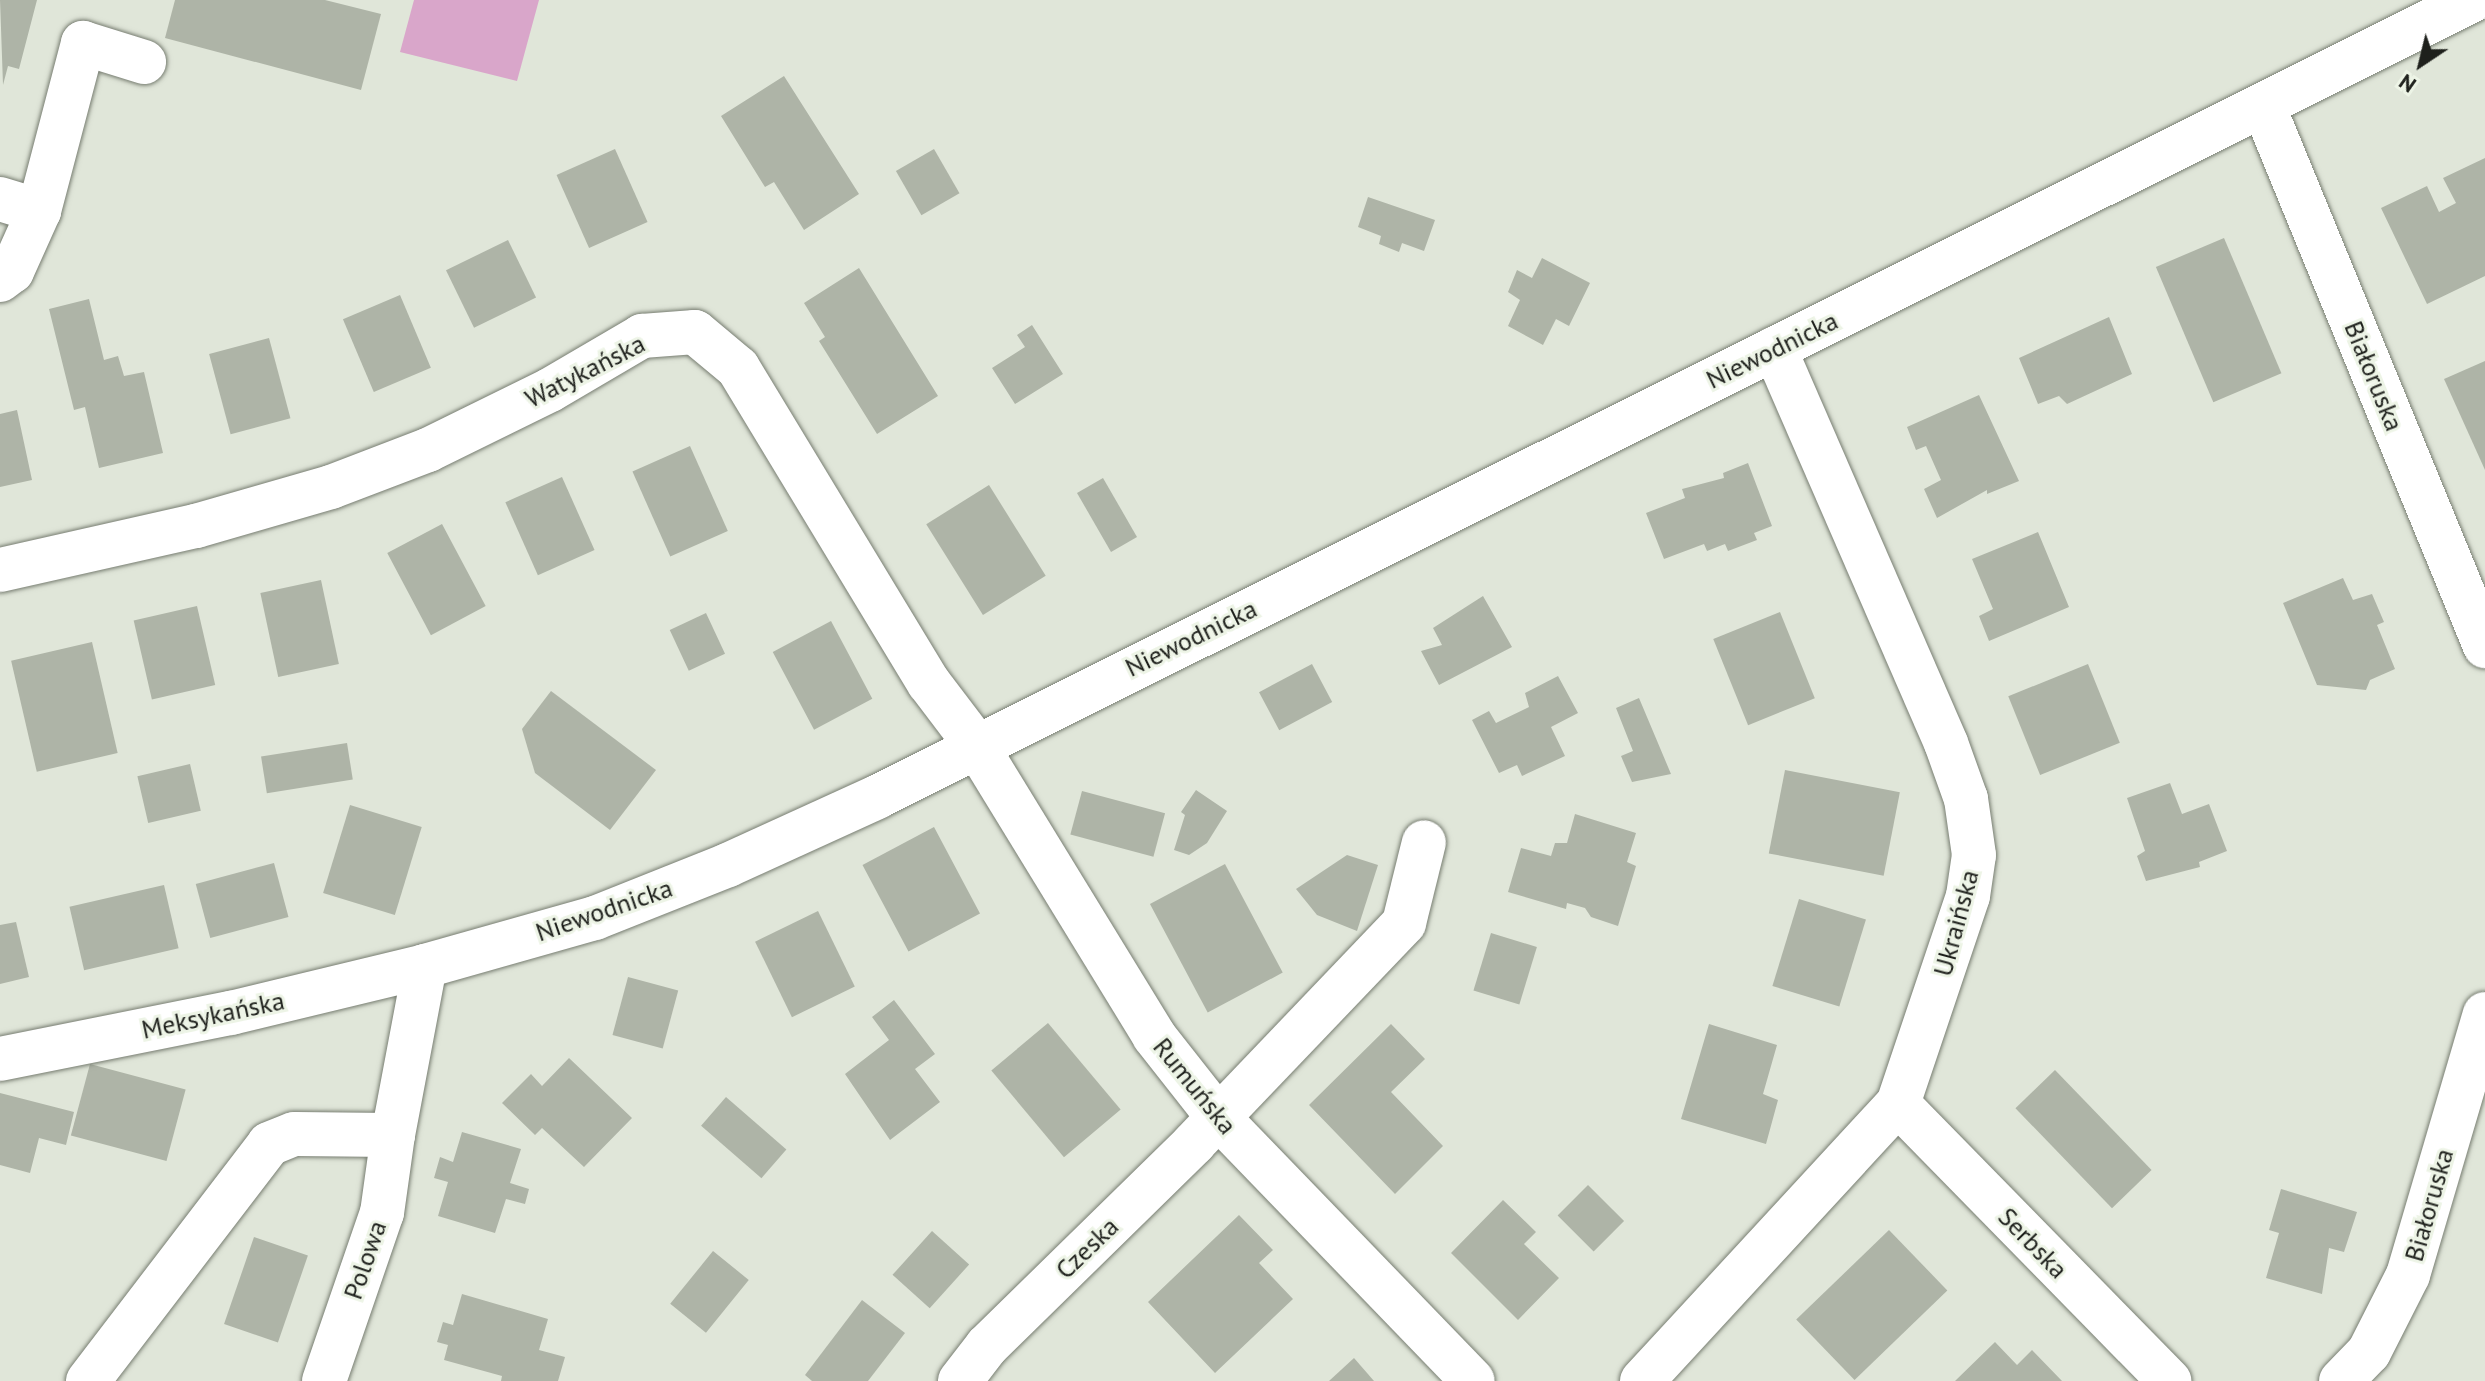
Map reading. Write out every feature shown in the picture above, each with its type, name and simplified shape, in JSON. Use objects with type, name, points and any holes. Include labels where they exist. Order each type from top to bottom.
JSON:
[{"type":"street","name":"Niewodnicka","points":[[425,966],[595,918],[713,871],[877,797],[2469,1]]},
{"type":"street","points":[[0,280],[12,271],[20,205],[83,43],[144,62]]},
{"type":"street","name":"Białoruska","points":[[2263,105],[2485,646]]},
{"type":"street","name":"Watykańska","points":[[0,570],[196,526],[331,487],[455,436],[550,390],[642,336],[695,332],[738,368],[929,683],[976,745]]},
{"type":"street","name":"Ukraińska","points":[[1642,1381],[1898,1104],[1968,896],[1974,855],[1966,799],[1946,743],[1775,349]]},
{"type":"street","name":"Rumuńska","points":[[976,745],[1154,1036],[1217,1116],[1473,1381]]},
{"type":"street","name":"Czeska","points":[[960,1381],[987,1346],[1404,923],[1424,842]]},
{"type":"street","points":[[88,1381],[269,1144],[294,1134],[393,1135],[425,966]]},
{"type":"street","name":"Meksykańska","points":[[0,1059],[425,966]]},
{"type":"street","name":"Białoruska","points":[[2341,1381],[2369,1352],[2408,1275],[2485,1014]]},
{"type":"street","name":"Serbska","points":[[1898,1104],[2169,1381]]},
{"type":"street","name":"Polowa","points":[[324,1381],[382,1213],[393,1135]]},
{"type":"shaded area","points":[[414,0],[539,0],[517,81],[400,52]]},
{"type":"building","points":[[0,0],[37,0],[19,69],[8,66],[3,85]]},
{"type":"building","points":[[175,0],[325,0],[381,14],[361,90],[165,38]]},
{"type":"building","points":[[784,76],[859,194],[804,230],[774,182],[765,187],[721,116]]},
{"type":"building","points":[[615,149],[648,222],[589,248],[557,175]]},
{"type":"building","points":[[934,149],[960,193],[921,215],[896,171]]},
{"type":"building","points":[[2485,158],[2485,276],[2427,304],[2381,208],[2427,186],[2439,212],[2456,203],[2443,178]]},
{"type":"building","points":[[1368,197],[1435,220],[1424,251],[1402,243],[1399,252],[1379,244],[1381,236],[1358,227]]},
{"type":"building","points":[[2224,238],[2281,373],[2213,402],[2156,267]]},
{"type":"building","points":[[508,240],[536,298],[474,328],[446,270]]},
{"type":"building","points":[[1542,258],[1590,283],[1569,326],[1556,319],[1543,345],[1508,326],[1520,300],[1508,292],[1517,270],[1532,278]]},
{"type":"building","points":[[859,268],[938,396],[877,434],[819,341],[825,337],[804,303]]},
{"type":"building","points":[[400,295],[431,368],[374,392],[343,319]]},
{"type":"building","points":[[89,299],[104,360],[118,356],[124,376],[144,372],[163,453],[99,468],[85,407],[74,410],[49,309]]},
{"type":"building","points":[[2109,317],[2132,374],[2067,404],[2059,396],[2038,404],[2019,358]]},
{"type":"building","points":[[1032,325],[1063,374],[1015,404],[992,368],[1025,347],[1017,335]]},
{"type":"building","points":[[269,338],[290,418],[231,434],[209,354]]},
{"type":"building","points":[[2485,361],[2485,470],[2444,379]]},
{"type":"building","points":[[1979,395],[2019,481],[1987,494],[1987,490],[1937,518],[1924,489],[1941,480],[1926,446],[1916,450],[1907,427]]},
{"type":"building","points":[[17,410],[32,480],[0,487],[0,414]]},
{"type":"building","points":[[690,446],[728,531],[670,557],[632,472]]},
{"type":"building","points":[[1748,463],[1772,526],[1754,533],[1757,540],[1728,551],[1725,544],[1707,551],[1704,544],[1664,559],[1646,513],[1685,498],[1682,489],[1724,478],[1723,473]]},
{"type":"building","points":[[562,477],[595,550],[538,575],[505,502]]},
{"type":"building","points":[[1103,478],[1137,537],[1111,552],[1077,493]]},
{"type":"building","points":[[989,485],[1046,576],[983,615],[926,524]]},
{"type":"building","points":[[442,524],[486,606],[431,635],[387,553]]},
{"type":"building","points":[[2038,532],[2069,607],[1989,641],[1979,616],[1993,609],[1972,559]]},
{"type":"building","points":[[2343,578],[2353,600],[2372,594],[2384,622],[2377,625],[2395,669],[2370,680],[2366,690],[2317,685],[2283,603]]},
{"type":"building","points":[[321,580],[339,664],[278,677],[260,593]]},
{"type":"building","points":[[1483,596],[1512,647],[1439,685],[1421,651],[1442,645],[1433,628]]},
{"type":"building","points":[[197,606],[215,685],[152,700],[134,621]]},
{"type":"building","points":[[1780,612],[1815,698],[1748,725],[1713,639]]},
{"type":"building","points":[[706,613],[725,654],[689,671],[670,630]]},
{"type":"building","points":[[831,621],[872,699],[814,730],[773,652]]},
{"type":"building","points":[[92,642],[118,753],[37,772],[11,661]]},
{"type":"building","points":[[1312,664],[1332,702],[1279,730],[1259,692]]},
{"type":"building","points":[[2088,664],[2120,743],[2040,775],[2008,696]]},
{"type":"building","points":[[1558,676],[1578,713],[1551,727],[1565,756],[1522,776],[1517,765],[1499,773],[1472,720],[1489,711],[1496,723],[1529,707],[1525,693]]},
{"type":"building","points":[[551,691],[656,770],[610,830],[535,773],[522,729]]},
{"type":"building","points":[[1639,698],[1671,774],[1632,782],[1621,756],[1633,751],[1616,708]]},
{"type":"building","points":[[347,743],[353,780],[267,793],[261,757]]},
{"type":"building","points":[[190,764],[201,811],[148,823],[137,776]]},
{"type":"building","points":[[1785,770],[1900,792],[1884,876],[1769,853]]},
{"type":"building","points":[[2170,783],[2182,814],[2209,804],[2227,851],[2199,862],[2200,867],[2146,881],[2137,856],[2145,851],[2127,798]]},
{"type":"building","points":[[1196,790],[1227,811],[1207,843],[1189,855],[1174,850],[1185,815],[1181,812]]},
{"type":"building","points":[[1082,791],[1165,813],[1153,857],[1070,834]]},
{"type":"building","points":[[350,805],[422,827],[395,915],[323,893]]},
{"type":"building","points":[[1575,814],[1636,833],[1627,862],[1636,866],[1618,926],[1591,917],[1585,908],[1567,903],[1566,909],[1508,892],[1521,848],[1551,856],[1555,843],[1567,843]]},
{"type":"building","points":[[934,827],[980,914],[908,952],[862,865]]},
{"type":"building","points":[[1347,855],[1378,865],[1357,931],[1317,915],[1296,889]]},
{"type":"building","points":[[274,863],[288,917],[210,938],[196,884]]},
{"type":"building","points":[[1225,864],[1283,973],[1208,1013],[1150,904]]},
{"type":"building","points":[[164,885],[179,948],[84,970],[69,907]]},
{"type":"building","points":[[1799,899],[1866,919],[1839,1006],[1772,986]]},
{"type":"building","points":[[818,911],[855,986],[792,1017],[755,942]]},
{"type":"building","points":[[16,922],[29,977],[0,984],[0,925]]},
{"type":"building","points":[[1491,933],[1537,947],[1519,1004],[1473,990]]},
{"type":"building","points":[[628,977],[678,990],[663,1048],[612,1035]]},
{"type":"building","points":[[894,1000],[935,1054],[915,1069],[940,1102],[890,1140],[845,1074],[889,1040],[872,1017]]},
{"type":"building","points":[[1048,1023],[1121,1110],[1064,1157],[991,1071]]},
{"type":"building","points":[[1391,1024],[1425,1059],[1391,1092],[1443,1146],[1395,1194],[1309,1105]]},
{"type":"building","points":[[1709,1024],[1777,1045],[1763,1094],[1778,1100],[1766,1144],[1681,1119]]},
{"type":"building","points":[[569,1058],[632,1118],[584,1167],[542,1128],[535,1135],[502,1103],[531,1074],[542,1086]]},
{"type":"building","points":[[90,1064],[186,1090],[166,1161],[71,1135]]},
{"type":"building","points":[[2055,1070],[2152,1170],[2112,1208],[2015,1108]]},
{"type":"building","points":[[0,1093],[74,1112],[66,1145],[39,1138],[30,1173],[0,1165]]},
{"type":"building","points":[[726,1097],[786,1149],[761,1178],[701,1126]]},
{"type":"building","points":[[462,1132],[521,1149],[510,1183],[529,1189],[525,1204],[506,1199],[495,1233],[438,1216],[448,1182],[434,1178],[440,1157],[453,1162]]},
{"type":"building","points":[[1588,1185],[1624,1221],[1594,1251],[1558,1215]]},
{"type":"building","points":[[2281,1189],[2357,1212],[2344,1252],[2329,1248],[2322,1294],[2266,1278],[2279,1233],[2269,1230]]},
{"type":"building","points":[[1503,1200],[1536,1232],[1524,1244],[1559,1278],[1518,1320],[1451,1253]]},
{"type":"building","points":[[1239,1215],[1273,1250],[1259,1263],[1293,1299],[1215,1373],[1148,1302]]},
{"type":"building","points":[[1889,1230],[1947,1290],[1855,1380],[1796,1320]]},
{"type":"building","points":[[932,1231],[969,1264],[930,1308],[893,1275]]},
{"type":"building","points":[[254,1237],[308,1256],[278,1343],[224,1324]]},
{"type":"building","points":[[713,1251],[749,1280],[706,1333],[670,1304]]},
{"type":"building","points":[[462,1294],[548,1319],[539,1350],[565,1357],[558,1381],[501,1381],[502,1376],[444,1360],[448,1345],[437,1342],[443,1322],[453,1325]]},
{"type":"building","points":[[862,1300],[905,1333],[868,1381],[812,1381],[805,1375]]},
{"type":"building","points":[[1995,1342],[2017,1365],[2032,1350],[2062,1381],[1955,1381]]},
{"type":"building","points":[[1354,1358],[1374,1381],[1329,1381]]}]
